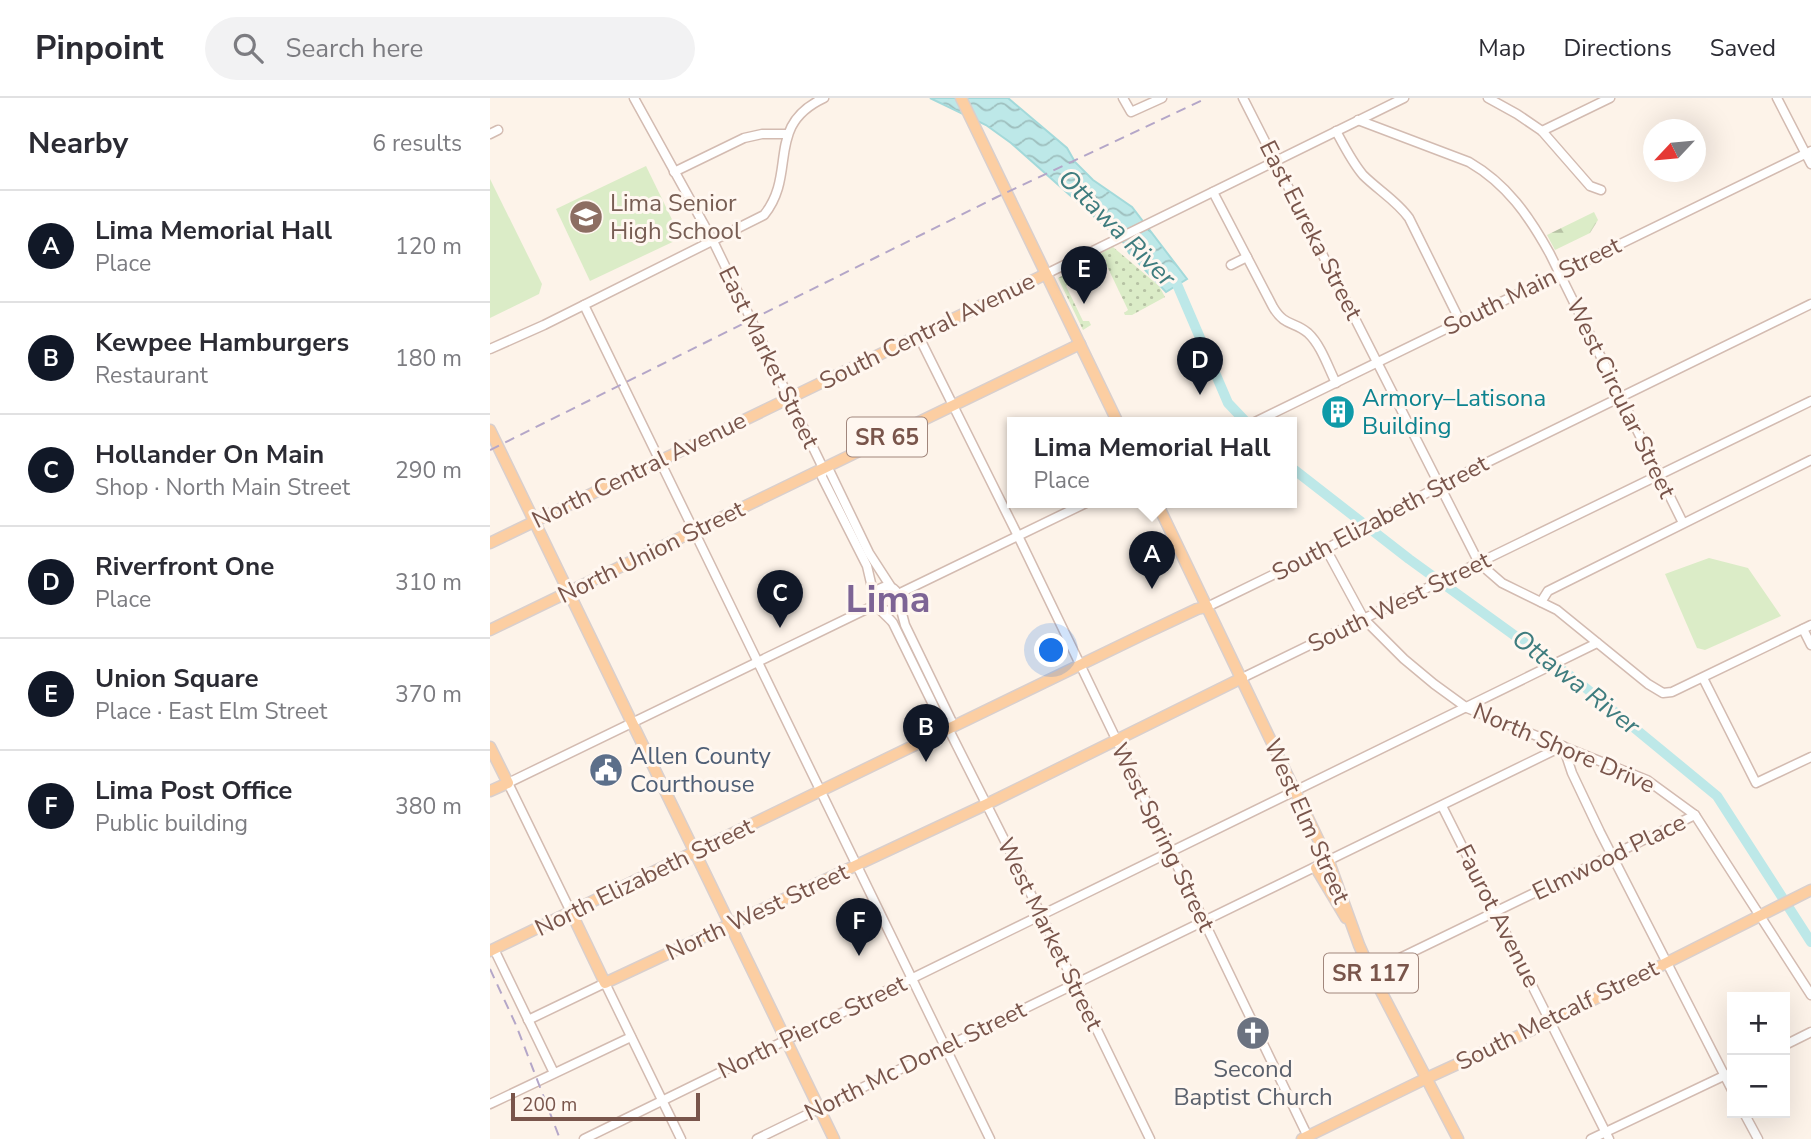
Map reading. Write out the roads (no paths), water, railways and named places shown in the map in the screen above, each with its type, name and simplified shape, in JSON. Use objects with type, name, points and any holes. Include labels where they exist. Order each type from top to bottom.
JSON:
[{"type":"main road","points":[[961,98],[1115,417]]},
{"type":"main road","name":"South Central Avenue","points":[[789,398],[1046,274]]},
{"type":"main road","name":"SR 65","points":[[822,468],[1080,344]]},
{"type":"main road","name":"North Central Avenue","points":[[490,543],[789,398]]},
{"type":"main road","points":[[490,430],[834,1139]]},
{"type":"main road","name":"North Union Street","points":[[490,630],[822,468]]},
{"type":"main road","name":"West Elm Street","points":[[1159,508],[1329,862],[1371,972],[1458,1139]]},
{"type":"main road","name":"South Elizabeth Street","points":[[949,730],[1176,619],[1207,607]]},
{"type":"main road","name":"South West Street","points":[[987,804],[1242,678]]},
{"type":"main road","name":"North Elizabeth Street","points":[[492,950],[949,730]]},
{"type":"main road","points":[[490,747],[508,783],[490,791]]},
{"type":"main road","name":"North West Street","points":[[605,983],[987,804]]},
{"type":"main road","points":[[1316,868],[1351,925]]},
{"type":"main road","name":"South Metcalf Street","points":[[1306,1138],[1551,1021],[1808,891]]},
{"type":"main road","points":[[570,912],[605,983]]},
{"type":"street","name":"East Market Street","points":[[634,98],[713,241],[789,398],[822,468],[822,477],[867,566],[876,603]]},
{"type":"street","points":[[490,349],[764,215],[772,205],[780,182],[787,134],[805,109],[824,98]]},
{"type":"street","points":[[1123,98],[1131,112],[1162,98]]},
{"type":"street","name":"East Eureka Street","points":[[1243,98],[1479,563]]},
{"type":"street","name":"South Central Avenue","points":[[1046,274],[1404,98]]},
{"type":"street","points":[[1488,98],[1542,131],[1590,186],[1601,190]]},
{"type":"street","points":[[1542,131],[1610,98]]},
{"type":"street","points":[[1777,98],[1808,153],[1811,164]]},
{"type":"street","name":"West Circular Street","points":[[1358,120],[1452,154],[1486,172],[1520,206],[1559,272],[1683,523]]},
{"type":"street","points":[[1336,131],[1363,174],[1409,218],[1460,321]]},
{"type":"street","points":[[674,172],[744,138],[762,134],[787,134]]},
{"type":"street","name":"South Main Street","points":[[1265,417],[1808,153]]},
{"type":"street","points":[[1213,192],[1279,317],[1307,333],[1314,341],[1336,383]]},
{"type":"street","points":[[1231,265],[1247,257]]},
{"type":"street","name":"South Elizabeth Street","points":[[1207,607],[1326,549],[1441,485],[1811,304]]},
{"type":"street","points":[[584,305],[990,1139]]},
{"type":"street","name":"West Spring Street","points":[[918,335],[1081,666],[1306,1138]]},
{"type":"street","name":"South West Street","points":[[1242,678],[1811,401]]},
{"type":"street","points":[[1541,602],[1548,592],[1564,583],[1811,460]]},
{"type":"street","name":"East Market Street","points":[[822,468],[830,472],[873,560],[896,594]]},
{"type":"street","points":[[896,594],[1076,508]]},
{"type":"street","name":"North Shore Drive","points":[[1326,549],[1364,619],[1416,670],[1467,708],[1647,780],[1695,815],[1811,995]]},
{"type":"street","points":[[1479,563],[1502,583],[1557,610],[1648,684],[1663,693],[1672,692],[1703,678],[1807,627],[1811,645]]},
{"type":"street","points":[[570,912],[508,783],[876,603],[883,587],[896,594]]},
{"type":"street","points":[[876,603],[892,610],[896,594]]},
{"type":"street","name":"West Market Street","points":[[896,594],[905,625],[952,722],[949,730]]},
{"type":"street","name":"West Market Street","points":[[876,603],[893,623],[943,725],[949,730],[987,804],[1150,1139]]},
{"type":"street","name":"North Pierce Street","points":[[584,1139],[1597,643]]},
{"type":"street","points":[[1703,678],[1756,783],[1811,757]]},
{"type":"street","points":[[1563,746],[1577,783],[1667,961],[1727,1070]]},
{"type":"street","name":"North Mc Donel Street","points":[[757,1139],[1563,746]]},
{"type":"street","name":"Faurot Avenue","points":[[1443,806],[1607,1135]]},
{"type":"street","name":"Elmwood Place","points":[[1371,972],[1695,815]]},
{"type":"street","points":[[492,950],[554,1073]]},
{"type":"street","points":[[605,983],[681,1139]]},
{"type":"street","name":"North West Street","points":[[528,1020],[605,983]]},
{"type":"street","points":[[1790,1042],[1811,1032]]},
{"type":"street","points":[[490,1104],[631,1037]]},
{"type":"street","points":[[1591,1139],[1607,1135],[1727,1075]]},
{"type":"street","points":[[1747,1118],[1758,1139]]},
{"type":"water","points":[[930,98],[1008,98],[1067,148],[1075,162],[1093,180],[1132,207],[1187,279],[1166,292],[1129,253],[1125,244],[1011,143],[986,125]]},
{"type":"waterway","name":"Ottawa River","points":[[1170,277],[1176,282],[1228,403],[1241,417]]},
{"type":"waterway","name":"Ottawa River","points":[[1297,472],[1409,559],[1576,680],[1717,796],[1811,942]]},
{"type":"railway","points":[[490,450],[997,197],[1207,98]]},
{"type":"railway","points":[[490,969],[516,1025],[560,1139]]},
{"type":"place","name":"Lima Senior High School","points":[[586,217]]},
{"type":"place","name":"Union Square","points":[[1084,304]]},
{"type":"place","name":"Riverfront One","points":[[1200,395]]},
{"type":"place","name":"Armory–Latisona Building","points":[[1338,412]]},
{"type":"place","name":"Lima Memorial Hall","points":[[1152,589]]},
{"type":"place","name":"Hollander On Main","points":[[780,628]]},
{"type":"place","name":"Kewpee Hamburgers","points":[[926,762]]},
{"type":"place","name":"Allen County Courthouse","points":[[606,770]]},
{"type":"place","name":"Lima Post Office","points":[[859,956]]},
{"type":"place","name":"Second Baptist Church","points":[[1253,1033]]},
{"type":"district","name":"Lima","points":[[888,599]]}]
